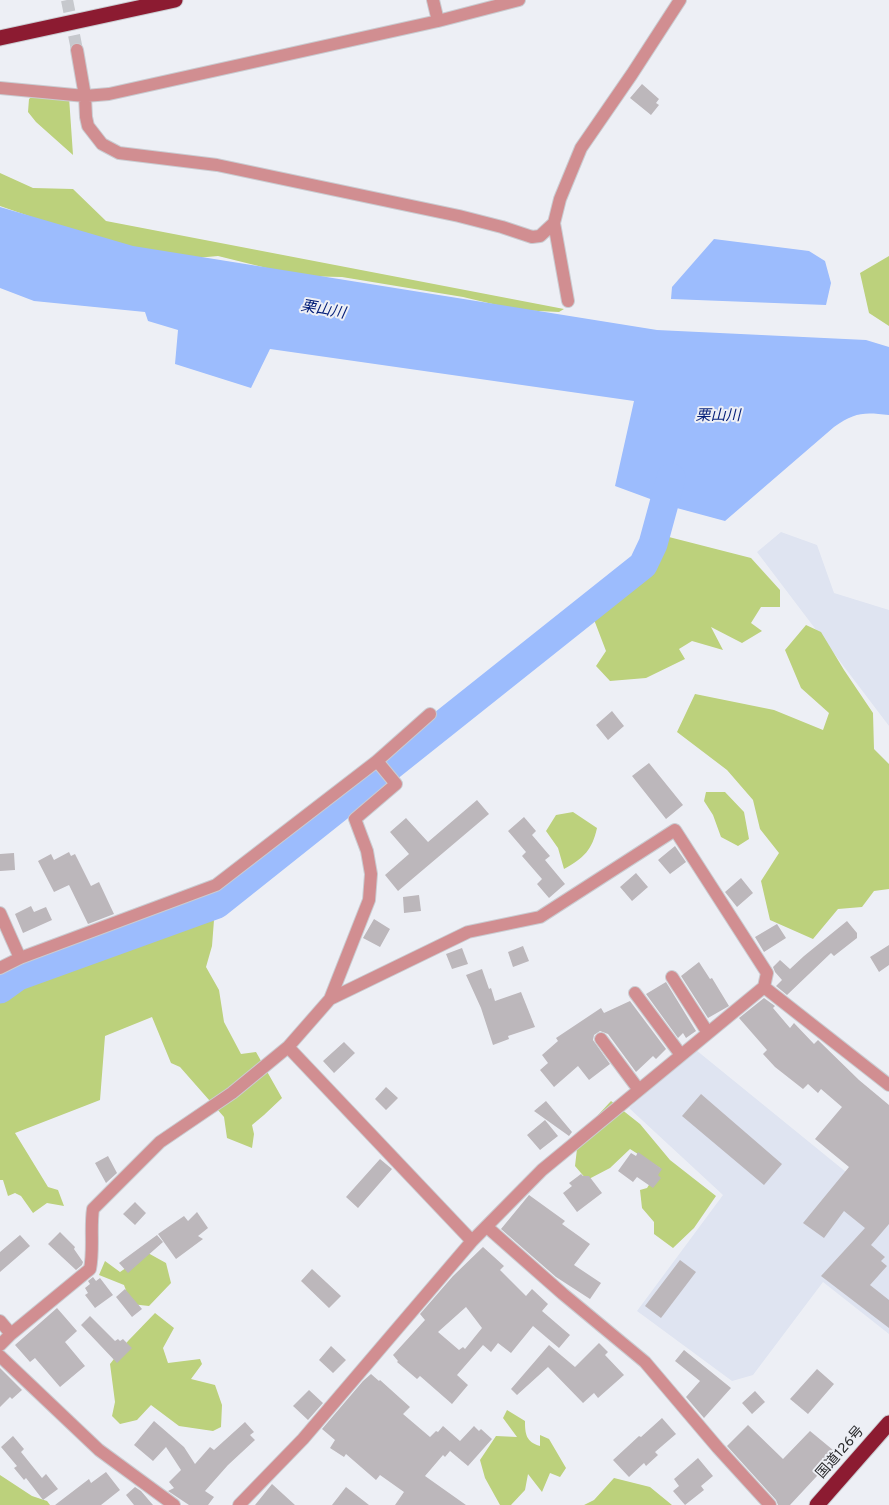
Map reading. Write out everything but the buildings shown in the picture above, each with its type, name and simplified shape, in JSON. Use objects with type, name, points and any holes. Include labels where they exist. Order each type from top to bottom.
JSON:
[{"type":"highway","points":[[0,38],[175,0]]},
{"type":"highway","name":"国道126号","points":[[817,1505],[889,1423]]},
{"type":"street","points":[[433,0],[438,21]]},
{"type":"street","points":[[0,88],[85,96],[127,91],[438,21],[520,0]]},
{"type":"street","points":[[568,301],[554,223],[560,199],[581,148],[680,0]]},
{"type":"street","points":[[77,50],[88,126],[102,144],[119,153],[236,169],[459,216],[502,227],[532,238],[540,236],[554,223]]},
{"type":"street","points":[[0,968],[20,958],[216,885],[377,761],[430,714]]},
{"type":"street","points":[[0,1345],[90,1269],[93,1209],[160,1142],[232,1093],[288,1047],[330,999],[369,900],[370,866],[367,851],[355,818],[396,784],[377,761]]},
{"type":"street","points":[[239,1505],[303,1439],[472,1241],[542,1170],[764,987],[767,973],[675,830],[540,917],[468,932],[330,999]]},
{"type":"street","points":[[0,913],[20,958]]},
{"type":"street","points":[[672,976],[708,1033]]},
{"type":"street","points":[[764,987],[889,1085]]},
{"type":"street","points":[[635,993],[681,1055]]},
{"type":"street","points":[[601,1039],[639,1090]]},
{"type":"street","points":[[288,1047],[472,1241]]},
{"type":"street","points":[[487,1227],[563,1294],[645,1362],[718,1448],[770,1505]]},
{"type":"street","points":[[0,1322],[11,1334]]},
{"type":"street","points":[[0,1356],[100,1450],[174,1505]]},
{"type":"shaded area","points":[[781,532],[817,545],[834,593],[889,610],[889,726],[757,552]]},
{"type":"shaded area","points":[[696,1050],[889,1207],[889,1334],[823,1282],[753,1375],[732,1381],[637,1311],[723,1195],[629,1108]]},
{"type":"green space","points":[[35,94],[69,97],[73,155],[36,122],[28,112],[29,99]]},
{"type":"green space","points":[[0,173],[33,188],[73,189],[106,221],[564,309],[559,312],[518,310],[463,297],[342,277],[299,276],[218,256],[173,260],[101,241],[0,206]]},
{"type":"green space","points":[[889,256],[889,326],[869,313],[860,273]]},
{"type":"green space","points":[[665,536],[751,558],[780,590],[780,607],[761,607],[751,623],[762,631],[742,643],[711,627],[723,650],[692,641],[679,649],[685,659],[646,678],[610,681],[596,666],[606,651],[593,617],[642,574]]},
{"type":"green space","points":[[806,625],[821,632],[873,713],[874,749],[889,764],[889,889],[874,891],[862,907],[838,909],[813,939],[770,920],[761,881],[779,853],[760,829],[753,800],[727,770],[677,732],[695,694],[774,710],[823,730],[829,713],[801,688],[785,650]]},
{"type":"green space","points":[[706,792],[725,792],[744,812],[749,839],[738,846],[721,837],[713,815],[704,801]]},
{"type":"green space","points":[[573,812],[597,828],[593,842],[586,853],[564,869],[558,848],[546,831],[556,815]]},
{"type":"green space","points":[[214,920],[212,946],[206,967],[219,990],[224,1022],[241,1054],[256,1052],[282,1098],[252,1125],[254,1134],[252,1148],[227,1138],[224,1117],[180,1067],[171,1063],[152,1017],[105,1036],[100,1100],[15,1133],[48,1187],[58,1190],[64,1206],[47,1203],[33,1213],[21,1196],[15,1193],[8,1196],[3,1180],[0,1180],[0,972],[17,964],[157,928]]},
{"type":"green space","points":[[611,1101],[640,1124],[670,1160],[716,1196],[694,1228],[673,1248],[654,1234],[654,1222],[642,1208],[640,1190],[647,1188],[660,1168],[630,1149],[610,1168],[587,1180],[575,1166],[577,1149],[594,1132],[598,1115]]},
{"type":"green space","points":[[148,1253],[166,1263],[171,1283],[149,1306],[131,1304],[124,1285],[99,1275],[105,1261],[120,1272]]},
{"type":"green space","points":[[155,1313],[174,1328],[163,1348],[168,1363],[200,1359],[202,1364],[191,1379],[215,1385],[222,1405],[221,1427],[213,1431],[179,1426],[151,1405],[137,1420],[120,1424],[112,1416],[115,1402],[110,1364],[128,1341]]},
{"type":"green space","points":[[507,1410],[525,1421],[526,1434],[529,1440],[540,1446],[540,1435],[549,1439],[566,1468],[560,1477],[550,1473],[542,1492],[528,1474],[525,1490],[511,1505],[500,1505],[485,1478],[480,1460],[496,1436],[517,1437],[503,1418]]},
{"type":"green space","points":[[0,1475],[32,1496],[47,1501],[50,1505],[0,1505]]},
{"type":"green space","points":[[614,1478],[650,1487],[672,1505],[584,1505],[594,1500]]},
{"type":"water","name":"栗山川","points":[[0,207],[133,246],[657,330],[866,340],[889,347],[889,415],[860,414],[841,422],[725,521],[673,507],[667,518],[653,513],[653,500],[615,486],[634,401],[270,349],[251,388],[175,364],[178,330],[148,321],[145,312],[34,301],[0,288]]},
{"type":"water","points":[[714,239],[809,251],[825,261],[831,283],[826,305],[671,299],[672,287]]},
{"type":"waterway","points":[[0,989],[18,976],[217,904],[643,565],[653,544],[671,478]]},
{"type":"tunnel","points":[[67,0],[77,50]]}]
